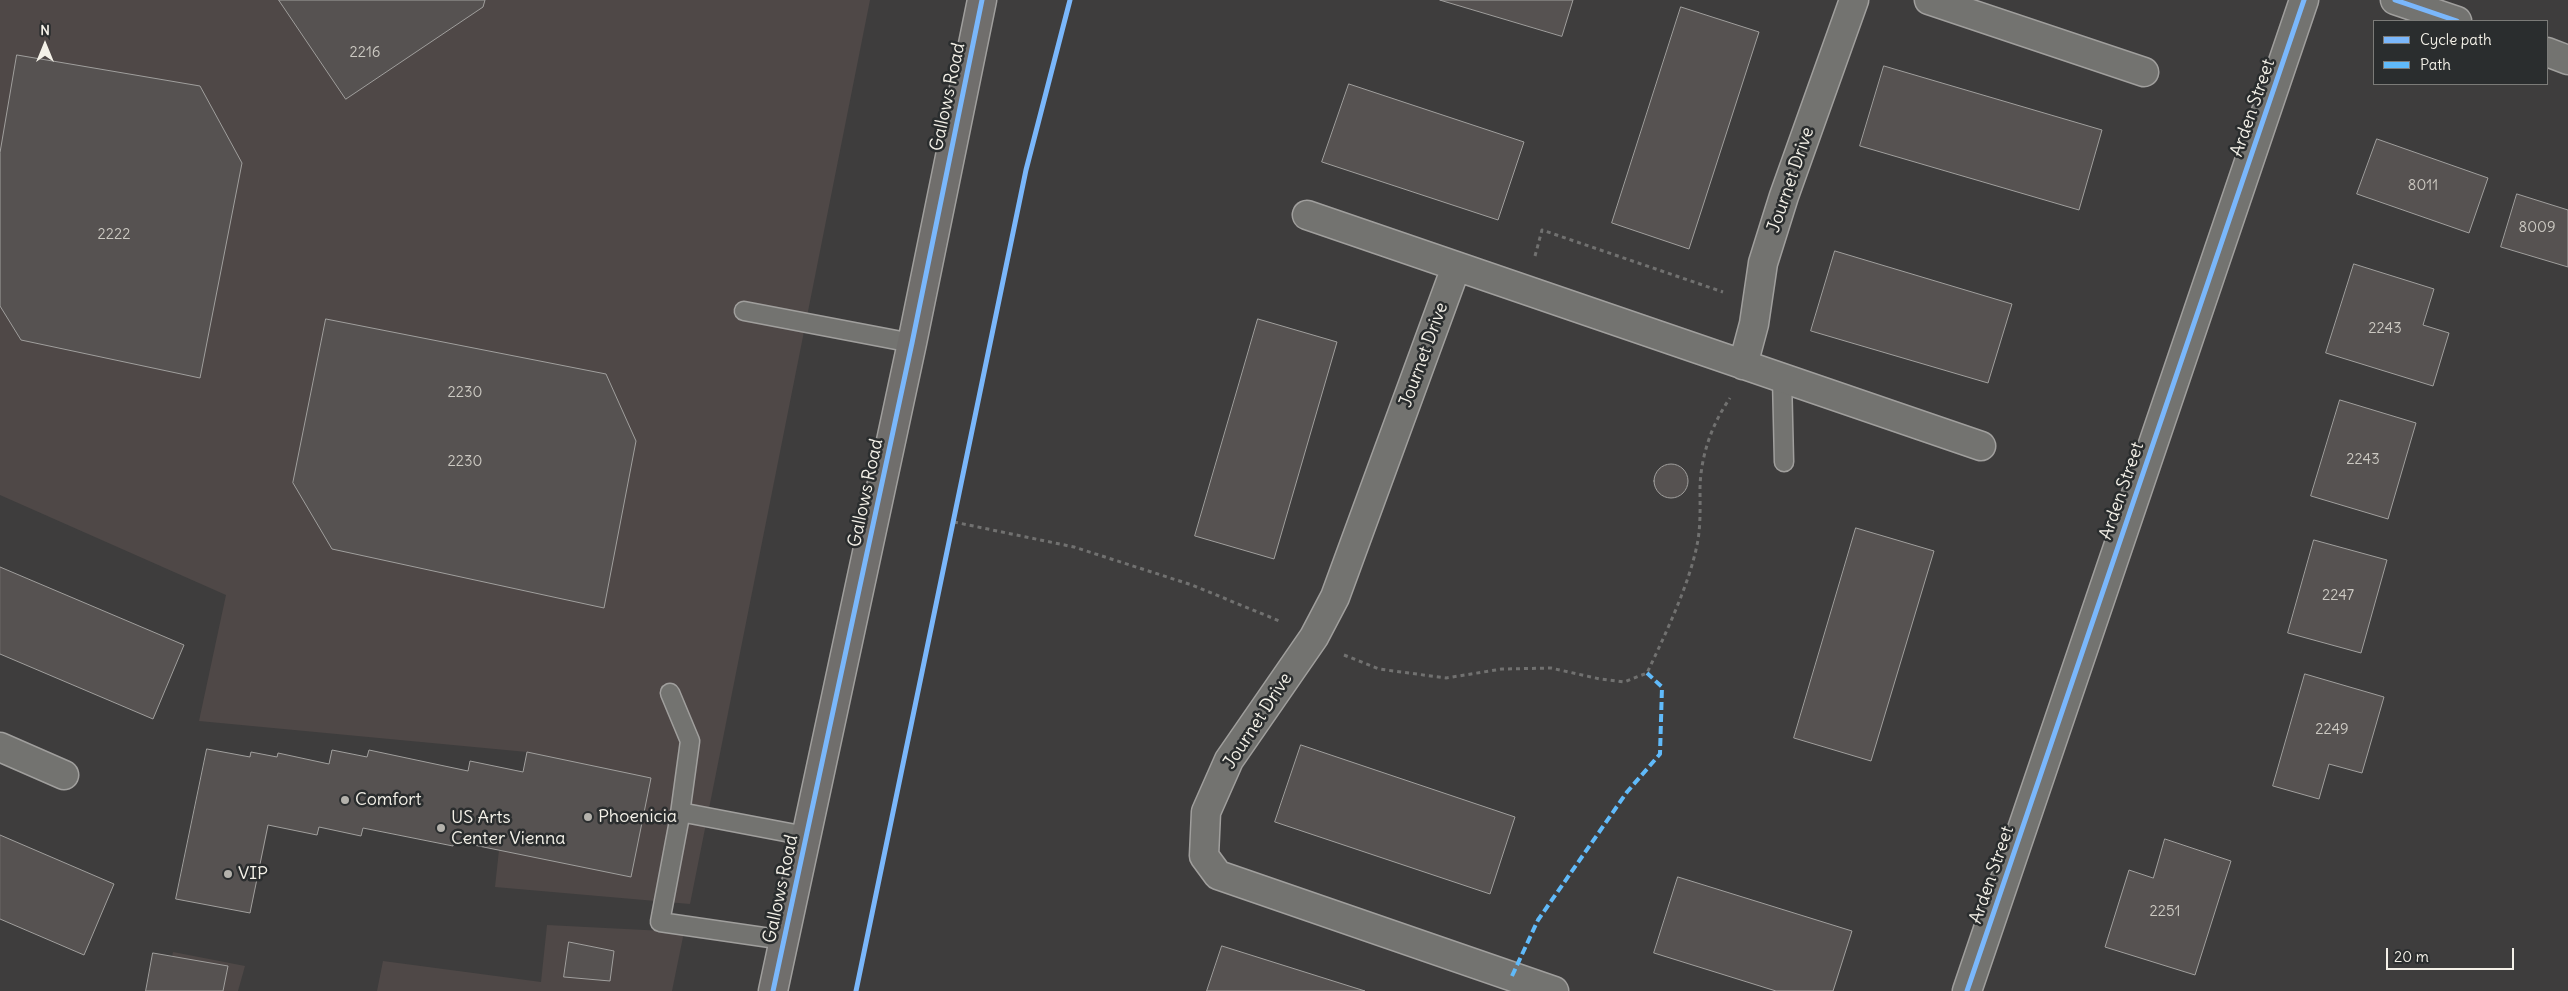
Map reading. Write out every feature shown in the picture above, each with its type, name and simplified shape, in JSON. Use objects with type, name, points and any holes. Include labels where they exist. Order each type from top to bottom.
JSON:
[{"type":"main road","name":"Gallows Road","points":[[773,991],[912,343],[982,0]]},
{"type":"street","name":"Journet Drive","points":[[1743,365],[1754,324],[1763,264],[1784,196],[1854,0]]},
{"type":"street","points":[[1929,0],[2144,72]]},
{"type":"street","name":"Arden Street","points":[[1967,991],[2304,0]]},
{"type":"street","points":[[2395,0],[2453,20]]},
{"type":"street","points":[[2548,52],[2568,60]]},
{"type":"street","points":[[1307,216],[1981,446]]},
{"type":"street","name":"Journet Drive","points":[[1456,267],[1335,597],[1314,638],[1229,760],[1206,812],[1204,856],[1218,875],[1554,991]]},
{"type":"street","points":[[0,747],[64,775]]},
{"type":"lane","points":[[744,311],[912,343]]},
{"type":"lane","points":[[1782,378],[1784,462]]},
{"type":"lane","points":[[670,692],[690,740],[680,812],[660,922],[784,940]]},
{"type":"lane","points":[[680,812],[806,836]]},
{"type":"path","points":[[954,522],[1074,547],[1165,576],[1290,625],[1338,653],[1380,669],[1446,678],[1502,668],[1551,668],[1624,682],[1647,673],[1689,573],[1698,544],[1702,501],[1700,486],[1705,448],[1718,415],[1732,395],[1743,365]]},
{"type":"path","points":[[952,532],[956,513]]},
{"type":"shaded area","points":[[0,0],[870,0],[690,904],[495,887],[499,850],[454,841],[453,846],[363,828],[361,836],[319,827],[317,835],[269,825],[250,913],[176,899],[251,752],[277,757],[278,753],[329,764],[332,750],[367,757],[369,750],[468,771],[470,761],[523,772],[527,752],[199,721],[226,595],[0,495]]},
{"type":"shaded area","points":[[547,925],[684,932],[672,991],[377,991],[383,961],[541,982]]},
{"type":"shaded area","points":[[173,952],[245,966],[238,991],[165,991]]},
{"type":"building","points":[[279,0],[485,0],[483,7],[346,99]]},
{"type":"building","points":[[1440,0],[1573,0],[1562,36]]},
{"type":"building","points":[[1681,7],[1759,32],[1689,249],[1612,223]]},
{"type":"building","points":[[17,55],[200,86],[242,163],[200,378],[21,340],[0,306],[0,153]]},
{"type":"building","points":[[1884,66],[2102,130],[2079,210],[1860,146]]},
{"type":"building","points":[[1349,84],[1524,142],[1498,220],[1322,162]]},
{"type":"building","points":[[2377,139],[2488,178],[2469,233],[2357,194]]},
{"type":"building","points":[[2517,194],[2568,210],[2568,267],[2501,247]]},
{"type":"building","points":[[1835,251],[2012,304],[1988,383],[1811,331]]},
{"type":"building","points":[[2354,264],[2434,289],[2423,325],[2449,333],[2433,386],[2326,353]]},
{"type":"building","points":[[326,319],[606,374],[636,441],[604,608],[332,549],[293,483]]},
{"type":"building","points":[[1258,319],[1337,342],[1274,559],[1195,536]]},
{"type":"building","points":[[2340,400],[2416,423],[2388,519],[2311,496]]},
{"type":"building","points":[[1671,464],[1678,465],[1683,469],[1687,474],[1687,488],[1683,493],[1678,497],[1671,498],[1664,497],[1659,493],[1655,488],[1654,481],[1655,474],[1659,469],[1664,465]]},
{"type":"building","points":[[1856,528],[1934,551],[1871,761],[1794,738]]},
{"type":"building","points":[[2314,540],[2387,560],[2361,653],[2288,633]]},
{"type":"building","points":[[0,567],[184,645],[153,719],[0,654]]},
{"type":"building","points":[[2305,674],[2384,697],[2362,773],[2329,764],[2319,799],[2273,786]]},
{"type":"building","points":[[1301,745],[1515,817],[1490,894],[1275,822]]},
{"type":"building","points":[[207,749],[250,757],[251,752],[277,757],[278,753],[329,764],[332,750],[367,757],[369,750],[468,771],[470,761],[523,772],[527,752],[651,778],[631,877],[454,841],[453,846],[363,828],[361,836],[319,827],[317,835],[268,825],[250,913],[176,899]]},
{"type":"building","points":[[0,835],[114,884],[84,955],[0,919]]},
{"type":"building","points":[[2165,839],[2231,861],[2195,975],[2105,947],[2129,870],[2153,878]]},
{"type":"building","points":[[1678,877],[1852,931],[1833,991],[1776,991],[1654,953]]},
{"type":"building","points":[[569,942],[614,951],[610,981],[564,977]]},
{"type":"building","points":[[1222,946],[1365,991],[1207,991]]},
{"type":"building","points":[[153,953],[228,966],[223,991],[146,991]]},
{"type":"marked path","points":[[1512,976],[1538,920],[1627,792],[1660,754],[1662,687],[1647,673]]},
{"type":"cycle path","points":[[773,991],[912,343],[982,0]]},
{"type":"cycle path","points":[[856,991],[1026,170],[1070,0]]},
{"type":"cycle path","points":[[1967,991],[2304,0]]},
{"type":"cycle path","points":[[2395,0],[2454,20]]},
{"type":"place","name":"Comfort","points":[[345,800]]},
{"type":"place","name":"Phoenicia","points":[[588,817]]},
{"type":"place","name":"US Arts Center Vienna","points":[[441,828]]},
{"type":"place","name":"VIP","points":[[228,874]]}]
